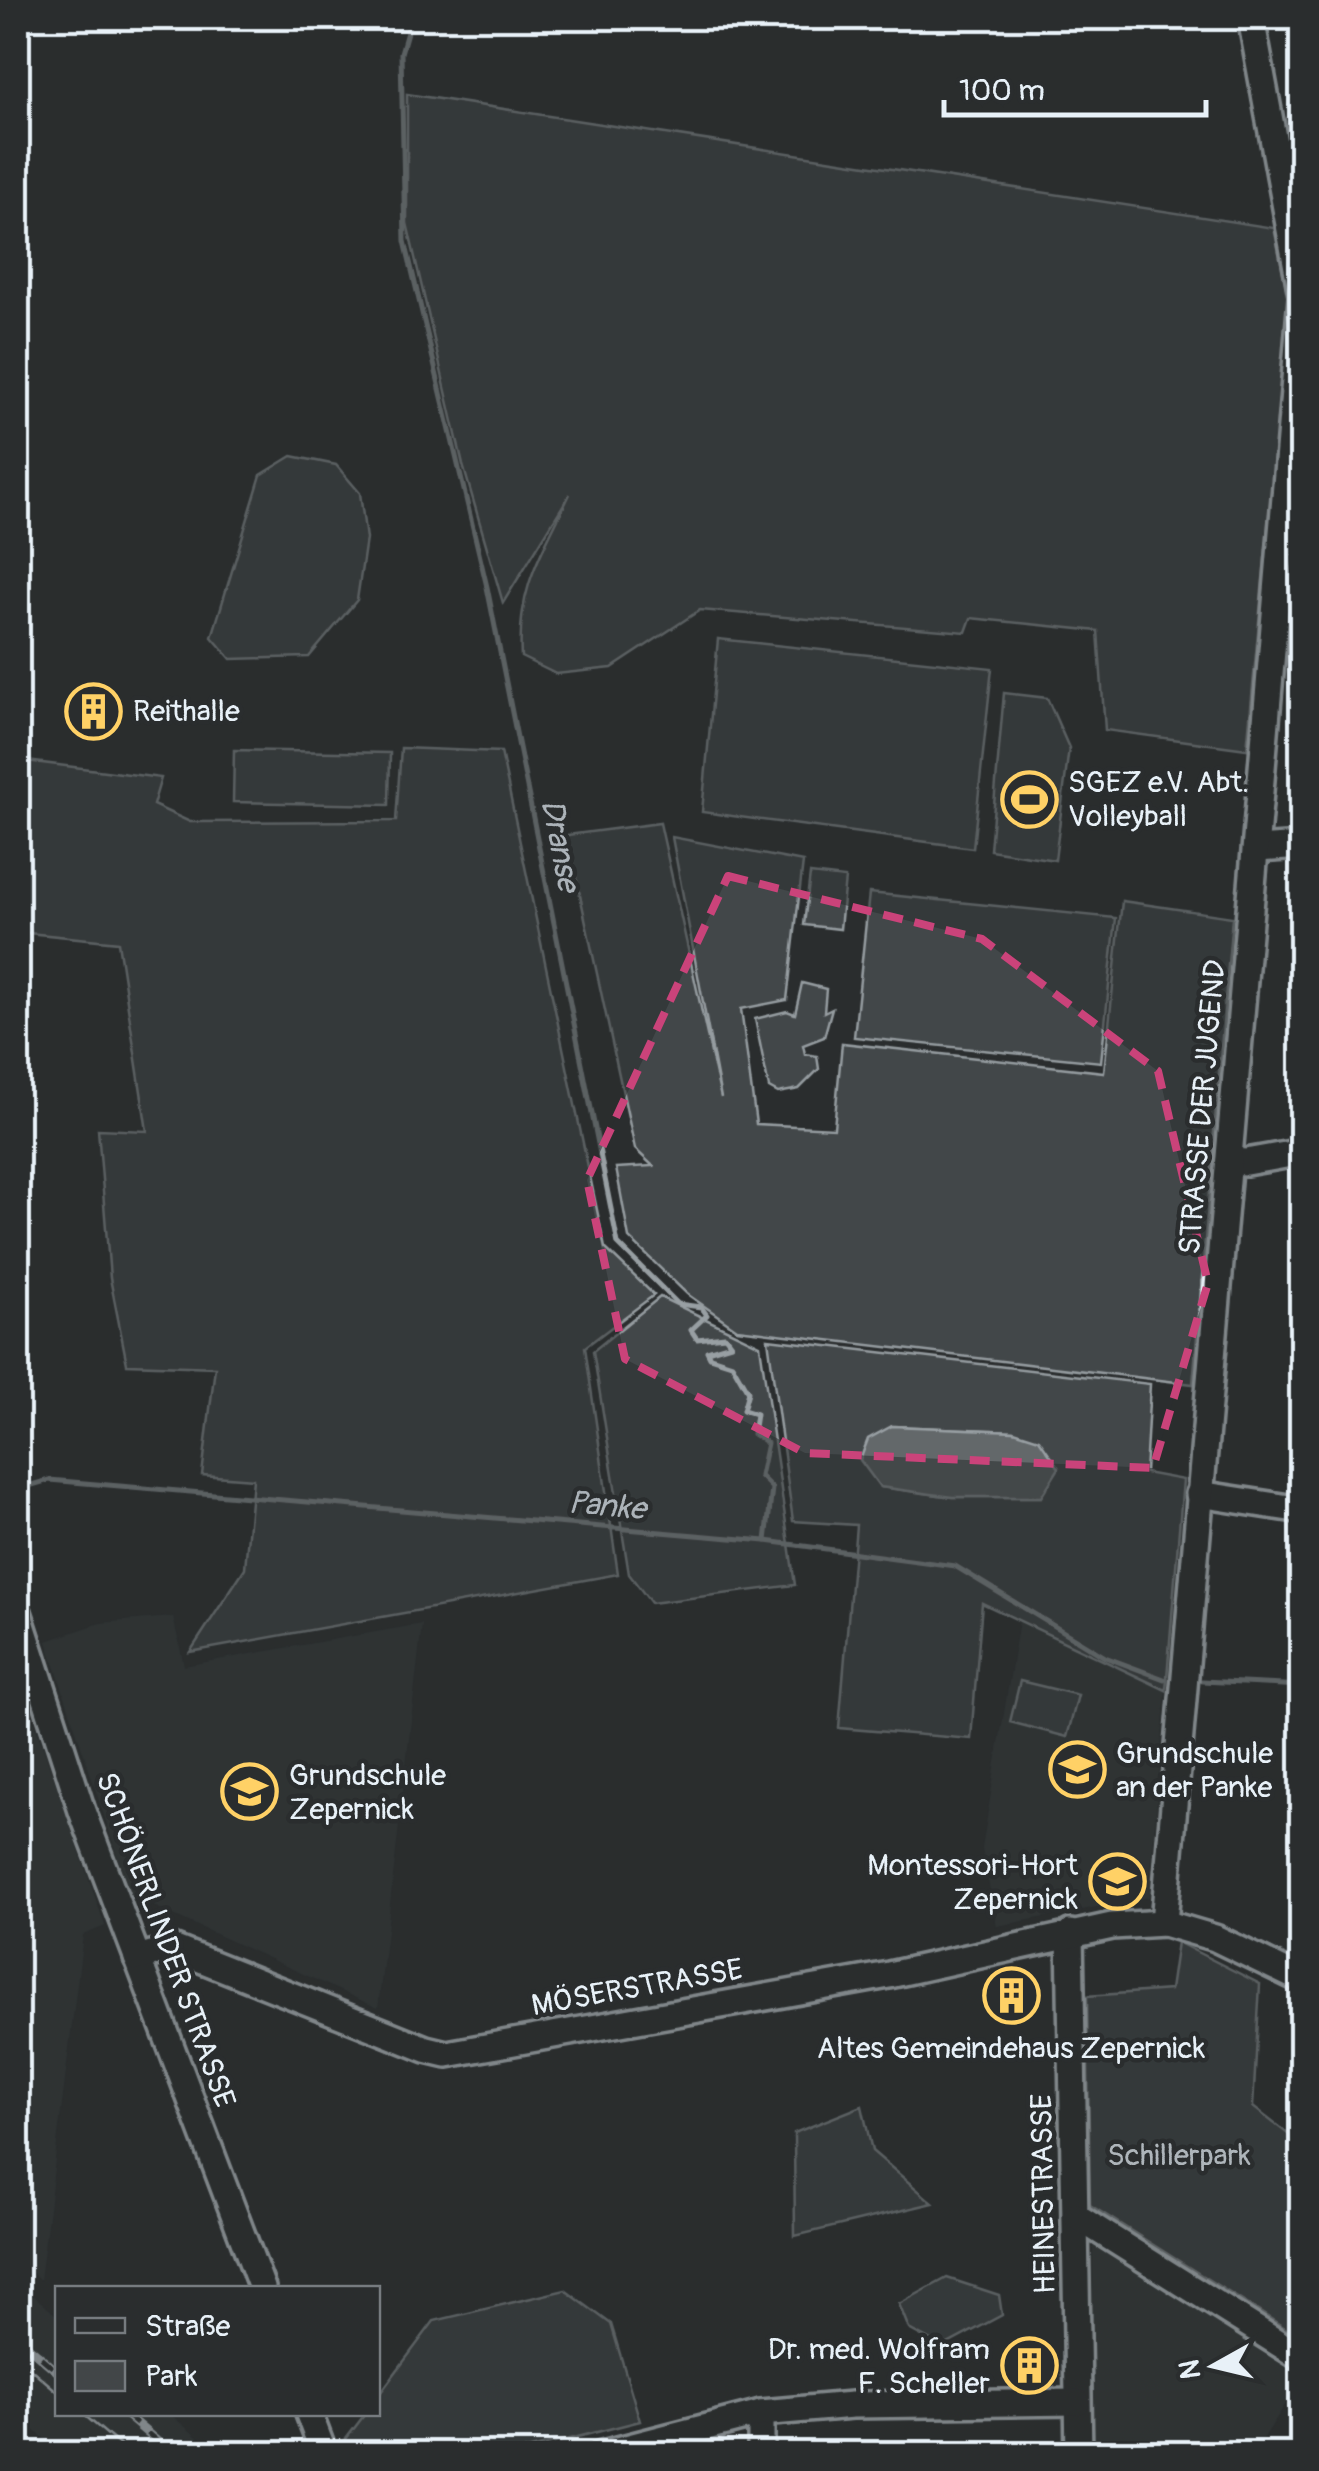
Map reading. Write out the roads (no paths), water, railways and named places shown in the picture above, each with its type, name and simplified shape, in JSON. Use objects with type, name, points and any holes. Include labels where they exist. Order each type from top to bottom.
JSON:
[{"type":"street","name":"STRASSE DER JUGEND","points":[[1164,1922],[1198,1494],[1257,849],[1292,540],[1302,296],[1251,18]]},
{"type":"street","points":[[1257,849],[1302,846]]},
{"type":"street","points":[[1230,1161],[1302,1152]]},
{"type":"street","points":[[1198,1494],[1302,1510]]},
{"type":"street","name":"SCHÖNERLINDER STRASSE","points":[[18,1612],[82,1811],[261,2286]]},
{"type":"street","points":[[1164,1922],[1214,1938],[1302,1980]]},
{"type":"street","name":"MÖSERSTRASSE","points":[[137,1958],[173,1948],[447,2054],[889,1974],[1070,1933],[1164,1922]]},
{"type":"street","name":"HEINESTRASSE","points":[[1070,1933],[1079,2454]]},
{"type":"street","points":[[1076,2216],[1302,2358]]},
{"type":"street","points":[[602,2454],[761,2413],[852,2405],[1078,2402]]},
{"type":"street","points":[[761,2413],[761,2454]]},
{"type":"street","points":[[309,2416],[324,2454]]},
{"type":"waterway","name":"Dranse","points":[[411,18],[401,53],[405,241],[487,587],[618,1244],[678,1304],[701,1307],[707,1315],[691,1330],[697,1339],[725,1336],[731,1344],[707,1351],[710,1357],[732,1364],[748,1392],[743,1410],[756,1414],[753,1434],[767,1443],[760,1476],[772,1488],[766,1541]]},
{"type":"waterway","name":"Panke","points":[[18,1489],[49,1480],[766,1541],[955,1566],[1105,1657],[1164,1679]]},
{"type":"waterway","name":"Panke","points":[[1202,1681],[1302,1686]]},
{"type":"tram line","points":[[18,2358],[55,2389]]},
{"type":"tram line","points":[[85,2416],[130,2454]]},
{"type":"railway","points":[[18,2338],[55,2369]]},
{"type":"railway","points":[[127,2416],[172,2454]]},
{"type":"place","name":"Reithalle","points":[[94,711]]},
{"type":"place","name":"SGEZ e.V. Abt. Volleyball","points":[[1029,799]]},
{"type":"place","name":"Grundschule an der Panke","points":[[1077,1770]]},
{"type":"place","name":"Grundschule Zepernick","points":[[250,1792]]},
{"type":"place","name":"Montessori-Hort Zepernick","points":[[1117,1882]]},
{"type":"place","name":"Altes Gemeindehaus Zepernick","points":[[1011,1995]]},
{"type":"place","name":"Dr. med. Wolfram F. Scheller","points":[[1029,2366]]},
{"type":"park label","name":"Schillerpark","points":[[1179,2155]]}]
